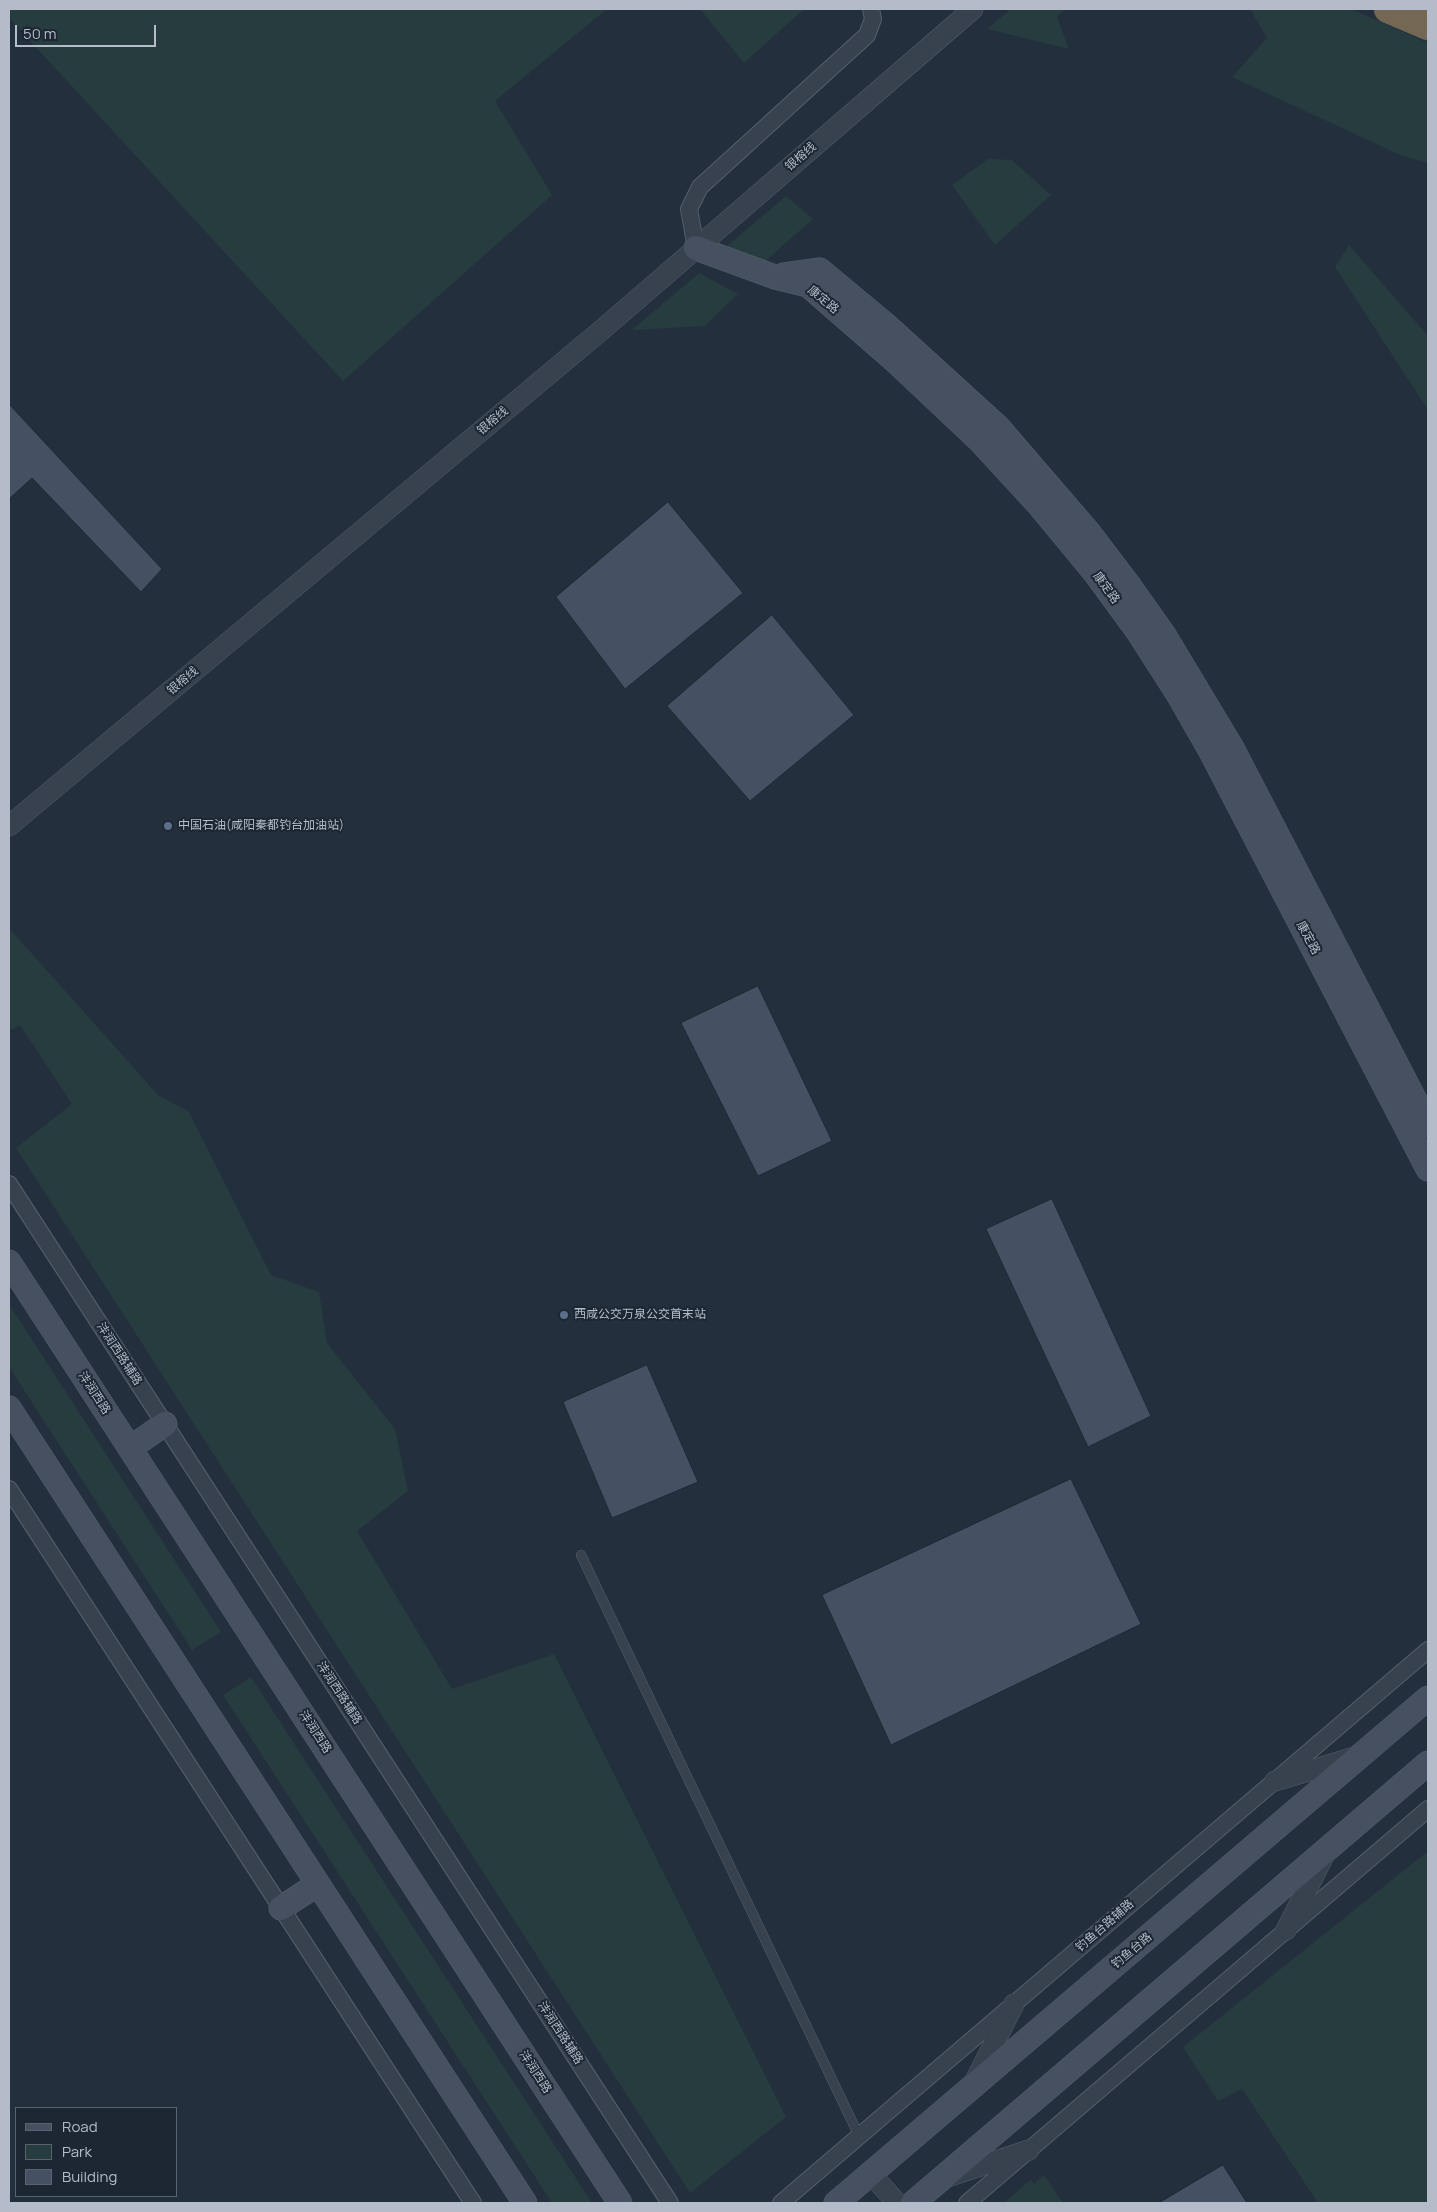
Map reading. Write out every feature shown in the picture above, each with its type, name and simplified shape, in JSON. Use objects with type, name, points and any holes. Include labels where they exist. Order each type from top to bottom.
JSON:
[{"type":"highway","points":[[1388,9],[1428,26]]},
{"type":"main road","points":[[696,248],[775,277]]},
{"type":"main road","name":"康定路","points":[[775,277],[820,270],[886,325],[998,427],[1090,534],[1164,635],[1232,748],[1428,1125]]},
{"type":"main road","name":"康定路","points":[[775,277],[808,285],[893,359],[981,442],[1039,505],[1096,574],[1178,694],[1210,750],[1428,1169]]},
{"type":"main road","name":"沣润西路","points":[[9,1262],[620,2203]]},
{"type":"main road","points":[[9,1408],[526,2203]]},
{"type":"main road","points":[[130,1448],[165,1424]]},
{"type":"main road","name":"钓鱼台路","points":[[836,2203],[1428,1698]]},
{"type":"main road","points":[[913,2203],[1428,1763]]},
{"type":"main road","points":[[281,1908],[318,1884]]},
{"type":"street","points":[[696,248],[689,209],[700,187],[867,34],[873,19],[871,9]]},
{"type":"street","name":"银榕线","points":[[9,826],[604,328],[973,9]]},
{"type":"street","name":"沣润西路辅路","points":[[9,1184],[670,2203]]},
{"type":"street","points":[[9,1489],[473,2203]]},
{"type":"street","name":"钓鱼台路辅路","points":[[781,2203],[1428,1650]]},
{"type":"street","points":[[1274,1781],[1362,1755]]},
{"type":"street","points":[[967,2203],[1428,1809]]},
{"type":"street","points":[[1286,1930],[1328,1849]]},
{"type":"street","points":[[972,2087],[1014,2004]]},
{"type":"street","points":[[940,2180],[1029,2150]]},
{"type":"street","points":[[871,2174],[897,2203]]},
{"type":"lane","points":[[581,1555],[859,2136]]},
{"type":"green space","points":[[9,9],[607,9],[495,101],[552,195],[343,381],[9,18]]},
{"type":"green space","points":[[700,9],[804,9],[744,63]]},
{"type":"green space","points":[[1011,9],[1065,9],[1057,17],[1069,49],[987,29]]},
{"type":"green space","points":[[1250,9],[1351,9],[1428,43],[1428,163],[1400,155],[1232,77],[1267,38]]},
{"type":"green space","points":[[988,159],[1012,160],[1051,195],[995,245],[952,185]]},
{"type":"green space","points":[[786,196],[813,219],[754,271],[719,253]]},
{"type":"green space","points":[[1349,245],[1428,336],[1428,410],[1335,267]]},
{"type":"green space","points":[[699,273],[738,294],[705,326],[632,330]]},
{"type":"green space","points":[[9,928],[158,1095],[189,1112],[271,1275],[319,1292],[327,1343],[395,1429],[408,1491],[357,1531],[452,1689],[554,1654],[786,2117],[690,2193],[16,1148],[72,1104],[20,1025],[9,1031]]},
{"type":"green space","points":[[9,1304],[221,1632],[192,1650],[9,1367]]},
{"type":"green space","points":[[251,1677],[592,2203],[552,2203],[223,1695]]},
{"type":"green space","points":[[1428,1851],[1428,2203],[1318,2203],[1242,2089],[1218,2101],[1183,2047]]},
{"type":"green space","points":[[1044,2175],[1063,2203],[1004,2203],[1031,2179],[1034,2184]]},
{"type":"building","points":[[9,404],[162,569],[141,592],[32,478],[9,499]]},
{"type":"building","points":[[668,502],[743,593],[625,689],[556,597]]},
{"type":"building","points":[[772,615],[854,715],[750,801],[667,706]]},
{"type":"building","points":[[758,986],[832,1141],[758,1176],[681,1023]]},
{"type":"building","points":[[1052,1199],[1151,1416],[1088,1447],[986,1229]]},
{"type":"building","points":[[647,1365],[698,1482],[612,1518],[563,1402]]},
{"type":"building","points":[[1071,1479],[1141,1624],[891,1745],[822,1595]]},
{"type":"building","points":[[1223,2165],[1247,2203],[1159,2203]]},
{"type":"place","name":"中国石油(咸阳秦都钓台加油站)","points":[[168,826]]},
{"type":"place","name":"西咸公交万泉公交首末站","points":[[564,1315]]}]
